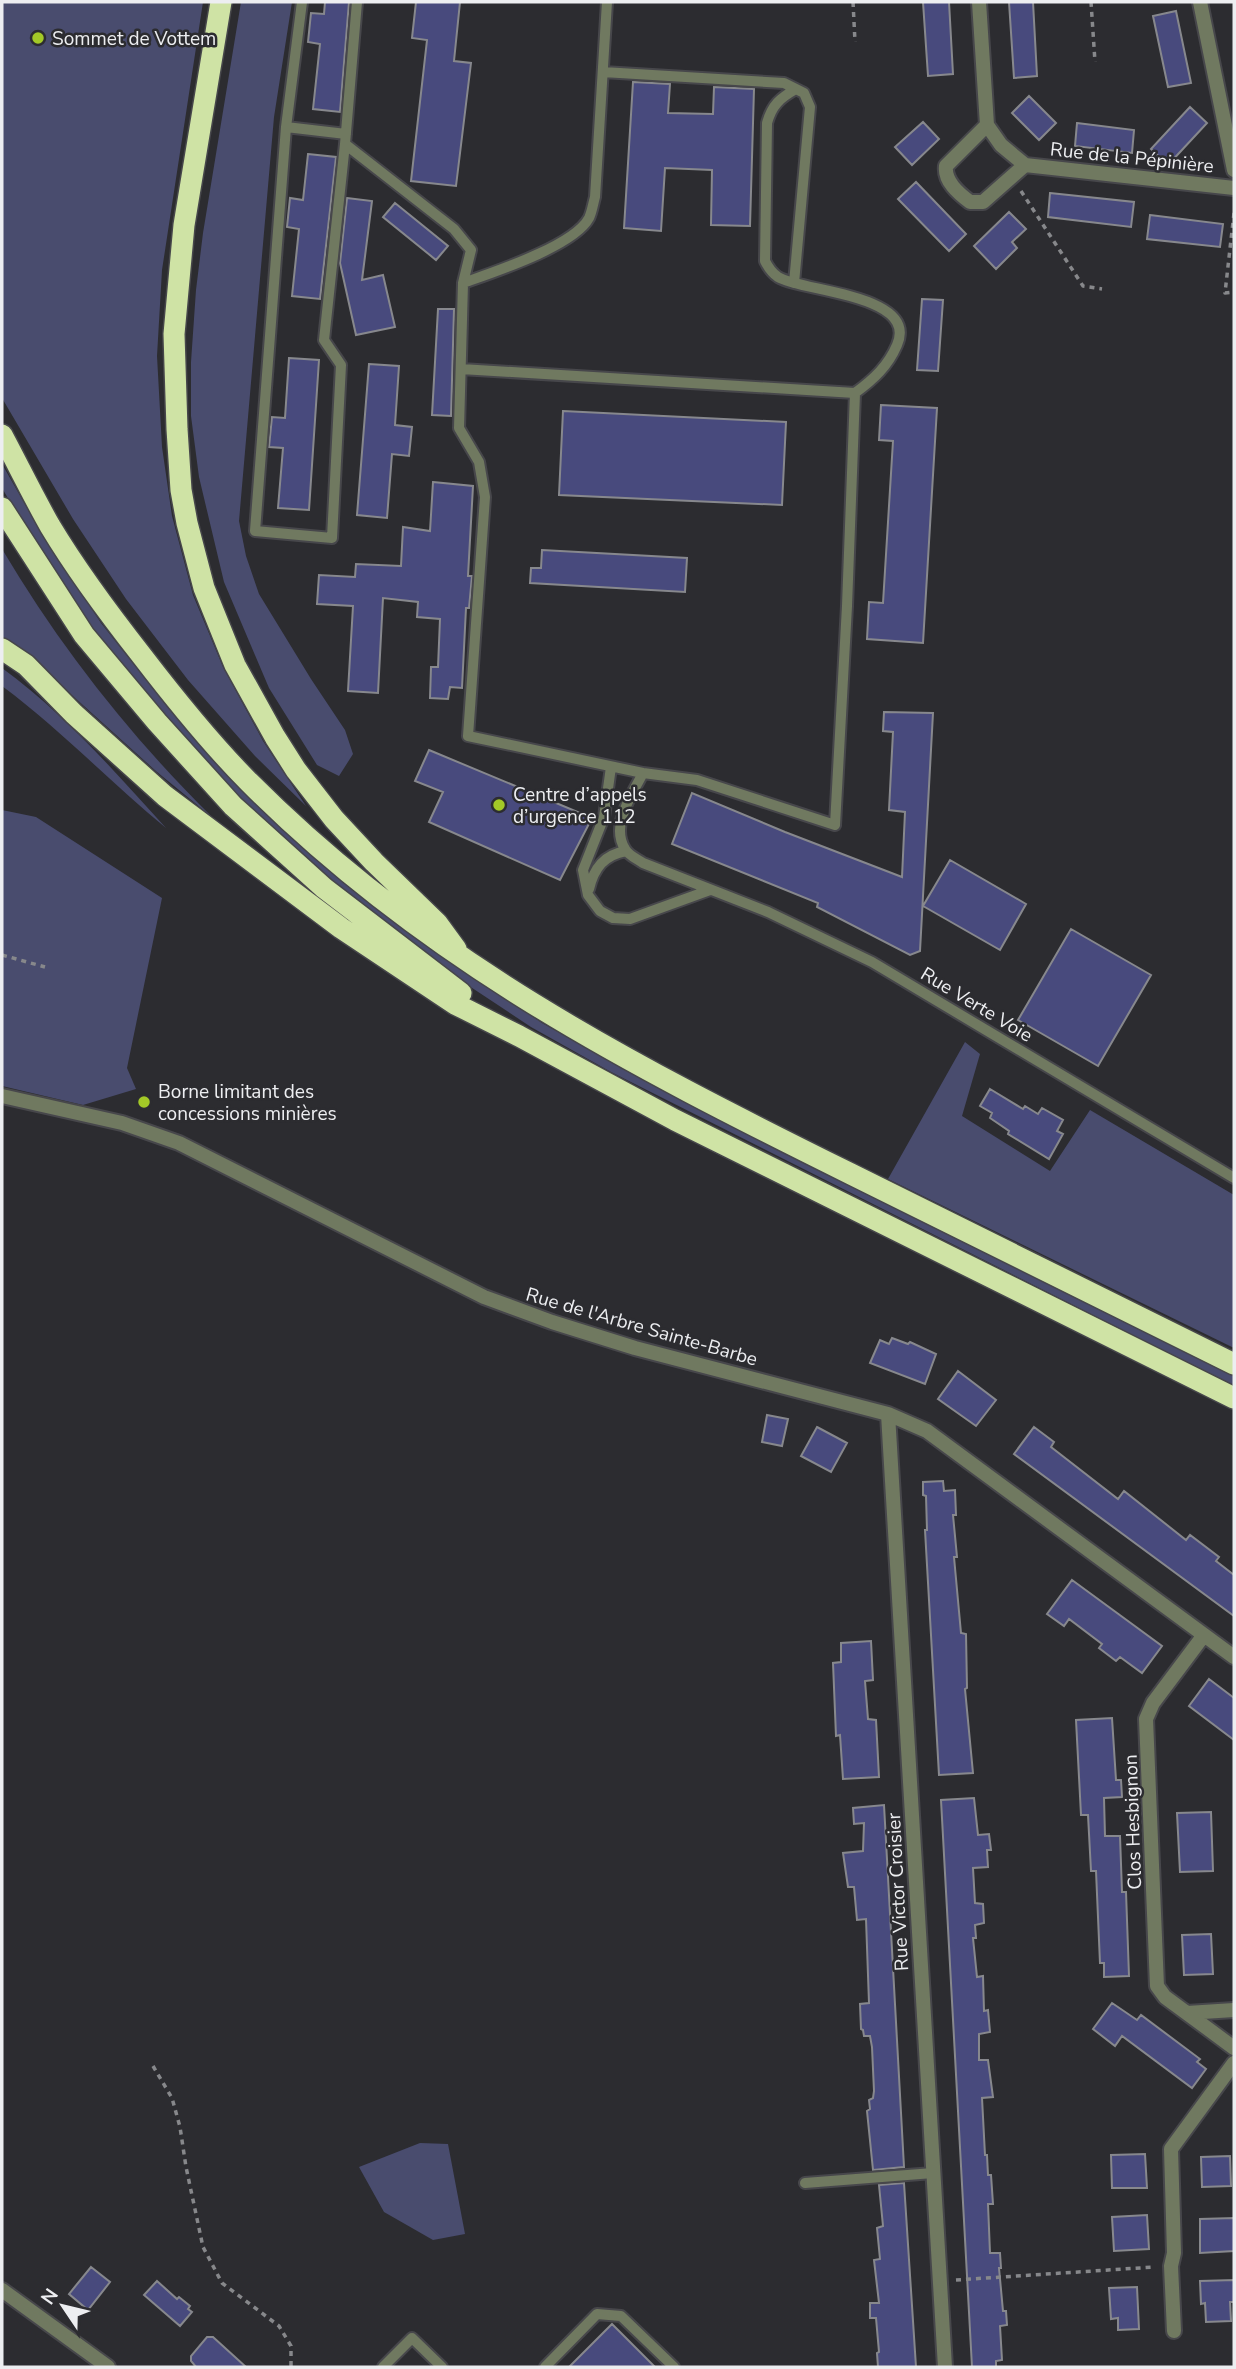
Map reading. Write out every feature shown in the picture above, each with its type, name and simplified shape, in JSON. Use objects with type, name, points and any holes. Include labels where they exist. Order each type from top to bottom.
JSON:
[{"type":"highway","points":[[220,2],[184,225],[174,334],[181,490],[187,523],[204,588],[235,665],[296,770],[334,819],[438,923],[466,962]]},
{"type":"highway","points":[[2,435],[51,527],[111,616],[177,702],[246,779],[299,830],[394,911],[466,962],[591,1040],[704,1102],[1234,1364]]},
{"type":"highway","points":[[2,508],[84,635],[157,722],[233,806],[324,888],[519,1036]]},
{"type":"highway","points":[[2,649],[26,665],[74,714],[165,796],[341,928],[455,1004],[676,1120],[1234,1398]]},
{"type":"street","points":[[979,2],[987,125]]},
{"type":"street","points":[[1200,2],[1234,170]]},
{"type":"street","name":"Rue de la Pépinière","points":[[1025,165],[991,197],[975,203],[966,199],[946,177],[945,172],[949,162],[987,125],[1001,145],[1025,165],[1234,188]]},
{"type":"street","name":"Rue de l'Arbre Sainte-Barbe","points":[[2,1096],[122,1123],[179,1143],[484,1297],[552,1322],[635,1348],[888,1413],[928,1430],[1234,1657]]},
{"type":"street","name":"Rue Victor Croisier","points":[[888,1413],[945,2367]]},
{"type":"street","name":"Clos Hesbignon","points":[[1204,1635],[1153,1703],[1146,1719],[1157,1986],[1165,1997],[1234,2048]]},
{"type":"street","points":[[1187,2013],[1234,2010]]},
{"type":"street","points":[[1174,2331],[1171,2149],[1234,2063]]},
{"type":"street","points":[[2,2290],[108,2367]]},
{"type":"lane","points":[[302,2],[286,127],[254,531],[332,538],[341,365],[324,340],[357,2]]},
{"type":"lane","points":[[463,283],[511,266],[561,242],[577,232],[589,218],[595,197],[607,2]]},
{"type":"lane","points":[[603,72],[784,83],[804,93],[810,107],[794,283]]},
{"type":"lane","points":[[461,369],[855,393],[873,380],[889,362],[900,338],[897,323],[884,310],[864,299],[779,278],[765,261],[767,123],[771,108],[781,97],[796,89]]},
{"type":"lane","points":[[286,127],[345,139],[454,229],[471,250],[463,283],[459,428],[479,462],[485,498],[468,736],[643,774],[697,780],[835,825],[855,393]]},
{"type":"lane","points":[[611,767],[604,817],[583,870],[588,895],[600,911],[613,918],[630,919],[710,890]]},
{"type":"lane","points":[[588,895],[593,875],[602,862],[613,853],[626,851],[620,837],[621,818],[643,774]]},
{"type":"lane","name":"Rue Verte Voie","points":[[626,851],[643,863],[768,912],[872,962],[1234,1178]]},
{"type":"lane","points":[[805,2183],[933,2173]]},
{"type":"lane","points":[[545,2367],[597,2314],[621,2316],[674,2367]]},
{"type":"lane","points":[[383,2367],[412,2338],[442,2367]]},
{"type":"path","points":[[853,2],[855,43]]},
{"type":"path","points":[[1091,2],[1096,62]]},
{"type":"path","points":[[1012,177],[1083,286],[1102,289]]},
{"type":"path","points":[[1234,213],[1224,293],[1234,292]]},
{"type":"path","points":[[2,955],[45,967]]},
{"type":"path","points":[[153,2066],[172,2098],[203,2247],[222,2283],[279,2326],[290,2346],[291,2367]]},
{"type":"path","points":[[940,2281],[1171,2266]]},
{"type":"shaded area","points":[[2,2],[203,2],[162,270],[157,356],[162,447],[172,516],[193,595],[223,667],[263,741],[306,806],[255,756],[188,680],[126,599],[73,519],[2,398]]},
{"type":"shaded area","points":[[241,2],[292,2],[274,117],[239,521],[246,556],[259,594],[345,730],[353,754],[339,776],[317,765],[269,688],[224,582],[199,477],[191,416],[191,362],[196,290]]},
{"type":"shaded area","points":[[2,464],[42,534],[101,623],[170,710],[244,793],[309,853],[379,911],[542,1023],[696,1108],[1234,1376],[1234,1386],[611,1072],[531,1027],[374,919],[238,799],[163,718],[93,630],[34,543],[2,488]]},
{"type":"shaded area","points":[[2,549],[48,621],[98,690],[153,755],[212,817],[157,772],[43,669],[2,637]]},
{"type":"shaded area","points":[[2,668],[68,724],[166,828],[2,686]]},
{"type":"shaded area","points":[[2,810],[36,817],[162,898],[127,1068],[136,1089],[83,1105],[2,1086]]},
{"type":"shaded area","points":[[965,1042],[980,1054],[962,1116],[1050,1171],[1090,1110],[1234,1195],[1234,1348],[888,1179]]},
{"type":"shaded area","points":[[420,2143],[448,2144],[465,2234],[433,2240],[384,2212],[359,2167]]},
{"type":"building","points":[[325,2],[349,2],[340,112],[313,109],[320,44],[308,42],[311,13],[324,14]]},
{"type":"building","points":[[416,2],[460,2],[454,61],[471,63],[456,186],[411,181],[427,40],[412,38]]},
{"type":"building","points":[[923,2],[949,2],[953,74],[928,76]]},
{"type":"building","points":[[1009,2],[1033,2],[1037,76],[1014,78]]},
{"type":"building","points":[[1176,11],[1191,83],[1168,87],[1153,16]]},
{"type":"building","points":[[633,82],[670,84],[668,113],[713,114],[714,87],[754,89],[750,226],[711,225],[712,170],[665,168],[661,231],[624,228]]},
{"type":"building","points":[[1029,96],[1056,123],[1039,140],[1012,113]]},
{"type":"building","points":[[1190,107],[1207,123],[1168,165],[1151,149]]},
{"type":"building","points":[[923,122],[939,139],[912,165],[895,147]]},
{"type":"building","points":[[1077,123],[1134,130],[1132,153],[1075,146]]},
{"type":"building","points":[[308,154],[336,157],[320,299],[292,296],[299,229],[287,227],[290,198],[303,200]]},
{"type":"building","points":[[916,182],[966,234],[949,251],[898,199]]},
{"type":"building","points":[[1050,193],[1134,202],[1131,227],[1048,217]]},
{"type":"building","points":[[347,198],[372,201],[362,280],[383,275],[395,327],[356,335],[340,263]]},
{"type":"building","points":[[395,203],[448,246],[436,260],[383,217]]},
{"type":"building","points":[[1009,212],[1026,229],[1012,242],[1017,248],[996,269],[974,246]]},
{"type":"building","points":[[1150,215],[1223,224],[1220,247],[1147,239]]},
{"type":"building","points":[[922,299],[943,300],[938,371],[917,370]]},
{"type":"building","points":[[438,309],[454,309],[451,416],[432,415]]},
{"type":"building","points":[[289,358],[319,360],[309,510],[278,508],[283,448],[269,447],[272,417],[285,418]]},
{"type":"building","points":[[369,364],[399,366],[395,425],[412,427],[409,456],[392,454],[387,518],[357,515]]},
{"type":"building","points":[[881,405],[937,408],[923,643],[867,639],[869,602],[883,603],[893,441],[879,440]]},
{"type":"building","points":[[563,411],[786,422],[782,505],[559,495]]},
{"type":"building","points":[[433,482],[473,486],[468,576],[472,576],[469,608],[466,608],[462,688],[450,687],[448,699],[430,698],[431,667],[438,667],[440,619],[417,617],[418,602],[383,598],[378,693],[348,691],[353,606],[317,604],[319,575],[355,577],[356,564],[401,566],[403,527],[430,531]]},
{"type":"building","points":[[542,550],[687,558],[685,592],[530,583],[531,568],[541,568]]},
{"type":"building","points":[[884,712],[933,713],[920,951],[910,955],[817,907],[818,903],[672,844],[692,793],[902,877],[905,812],[889,810],[893,732],[883,731]]},
{"type":"building","name":"Centre d’appels d’urgence 112","points":[[429,750],[592,818],[560,880],[429,822],[443,792],[415,781]]},
{"type":"building","points":[[950,860],[1026,904],[1000,950],[923,906]]},
{"type":"building","points":[[1071,929],[1151,975],[1098,1066],[1018,1020]]},
{"type":"building","points":[[990,1089],[1023,1109],[1025,1106],[1038,1114],[1042,1108],[1063,1120],[1057,1131],[1063,1134],[1049,1159],[1008,1134],[1009,1131],[990,1118],[992,1113],[980,1106]]},
{"type":"building","points":[[892,1338],[908,1344],[910,1342],[936,1354],[925,1384],[870,1363],[880,1340],[889,1344]]},
{"type":"building","points":[[958,1371],[996,1400],[976,1426],[938,1399]]},
{"type":"building","points":[[767,1415],[788,1419],[782,1446],[762,1442]]},
{"type":"building","points":[[817,1427],[847,1443],[831,1472],[801,1456]]},
{"type":"building","points":[[1034,1427],[1054,1442],[1051,1447],[1118,1499],[1124,1491],[1186,1540],[1190,1535],[1219,1557],[1216,1561],[1234,1575],[1234,1616],[1014,1454]]},
{"type":"building","points":[[943,1481],[944,1491],[955,1490],[956,1515],[953,1515],[957,1557],[954,1557],[961,1633],[966,1634],[965,1689],[973,1773],[939,1775],[925,1530],[926,1496],[923,1495],[923,1482]]},
{"type":"building","points":[[1072,1580],[1162,1646],[1142,1673],[1120,1657],[1116,1661],[1099,1648],[1102,1644],[1069,1619],[1064,1626],[1047,1614]]},
{"type":"building","points":[[871,1641],[873,1680],[865,1681],[868,1719],[876,1720],[879,1777],[843,1779],[840,1735],[836,1736],[833,1663],[841,1662],[841,1643]]},
{"type":"building","points":[[1209,1679],[1234,1698],[1234,1740],[1189,1706]]},
{"type":"building","points":[[1112,1718],[1116,1780],[1121,1780],[1122,1797],[1104,1798],[1105,1836],[1120,1836],[1122,1892],[1126,1892],[1129,1976],[1104,1977],[1104,1963],[1100,1963],[1096,1871],[1091,1871],[1088,1815],[1081,1815],[1076,1720]]},
{"type":"building","points":[[974,1798],[978,1835],[989,1834],[991,1850],[987,1850],[988,1867],[973,1868],[975,1903],[983,1904],[984,1923],[975,1925],[976,1938],[973,1938],[977,1977],[983,1976],[984,2011],[988,2010],[990,2032],[979,2034],[979,2060],[988,2060],[993,2097],[982,2098],[985,2155],[988,2175],[991,2175],[993,2204],[988,2204],[990,2253],[1000,2253],[1003,2311],[1006,2311],[1007,2325],[1000,2326],[1002,2360],[996,2361],[996,2367],[972,2367],[941,1800]]},
{"type":"building","points":[[884,1805],[904,2167],[873,2170],[867,2111],[870,2109],[869,2100],[873,2098],[874,2091],[872,2047],[870,2036],[864,2036],[861,2029],[860,2004],[869,2003],[866,1919],[857,1920],[854,1887],[848,1887],[843,1853],[863,1851],[864,1823],[854,1824],[853,1808]]},
{"type":"building","points":[[1211,1812],[1213,1871],[1180,1872],[1177,1813]]},
{"type":"building","points":[[1211,1934],[1213,1974],[1184,1975],[1182,1935]]},
{"type":"building","points":[[1112,2003],[1137,2020],[1141,2015],[1200,2059],[1197,2062],[1206,2069],[1192,2088],[1122,2036],[1115,2046],[1093,2029]]},
{"type":"building","points":[[1145,2154],[1147,2188],[1112,2188],[1111,2155]]},
{"type":"building","points":[[1230,2156],[1231,2186],[1202,2187],[1201,2157]]},
{"type":"building","points":[[904,2183],[916,2367],[878,2367],[876,2318],[870,2318],[870,2303],[879,2303],[874,2260],[880,2259],[877,2228],[883,2226],[879,2185]]},
{"type":"building","points":[[1147,2215],[1149,2249],[1114,2251],[1112,2217]]},
{"type":"building","points":[[1234,2218],[1234,2251],[1200,2253],[1200,2219]]},
{"type":"building","points":[[91,2267],[110,2282],[88,2310],[69,2294]]},
{"type":"building","points":[[1234,2280],[1234,2302],[1230,2302],[1231,2321],[1206,2322],[1205,2303],[1201,2304],[1200,2281]]},
{"type":"building","points":[[157,2281],[177,2299],[179,2297],[190,2306],[188,2309],[192,2312],[180,2326],[144,2295]]},
{"type":"building","points":[[1137,2287],[1139,2329],[1118,2330],[1118,2318],[1111,2319],[1109,2288]]},
{"type":"building","points":[[612,2324],[655,2367],[569,2367]]},
{"type":"building","points":[[207,2337],[213,2337],[246,2367],[196,2367],[191,2356]]},
{"type":"place","name":"Sommet de Vottem","points":[[38,38]]},
{"type":"place","name":"Centre d’appels d’urgence 112","points":[[499,805]]},
{"type":"place","name":"Borne limitant des concessions minières","points":[[144,1102]]}]
